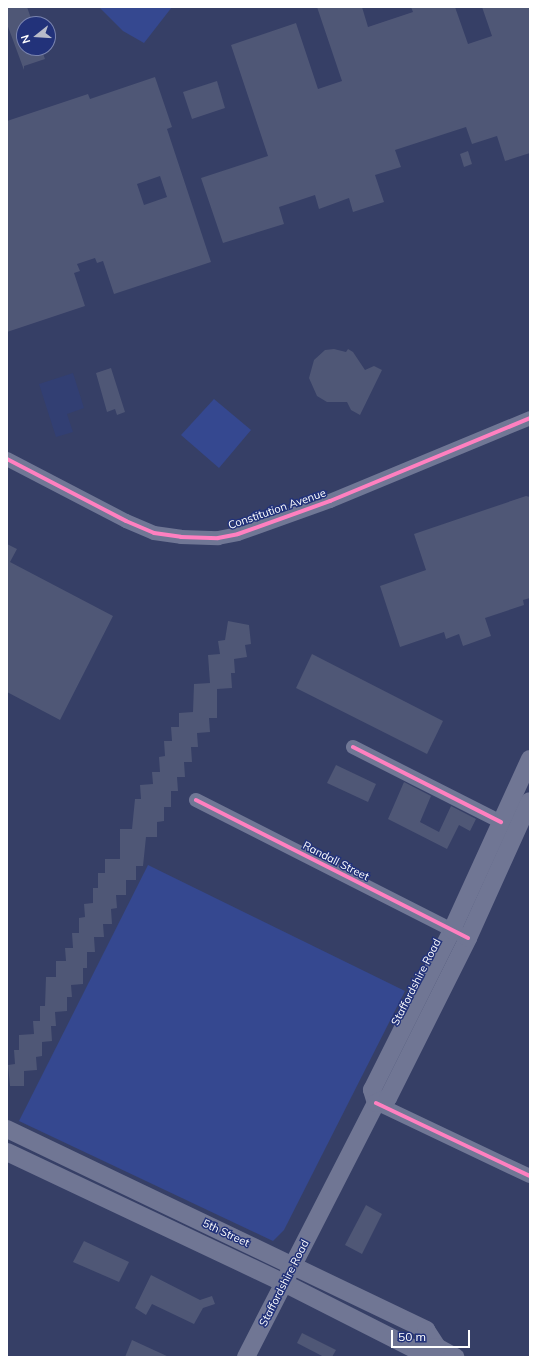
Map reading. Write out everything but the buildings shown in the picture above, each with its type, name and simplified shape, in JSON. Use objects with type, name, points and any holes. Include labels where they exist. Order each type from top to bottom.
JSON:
[{"type":"main road","name":"Staffordshire Road","points":[[246,1357],[376,1103],[388,1098],[460,934],[501,822],[530,759]]},
{"type":"main road","name":"Staffordshire Road","points":[[460,934],[530,801]]},
{"type":"main road","name":"5th Street","points":[[9,1135],[118,1181],[426,1330],[437,1347],[455,1357]]},
{"type":"main road","name":"5th Street","points":[[7,1152],[284,1283],[416,1350],[437,1347]]},
{"type":"main road","points":[[109,1201],[118,1181]]},
{"type":"main road","points":[[178,1233],[187,1214]]},
{"type":"main road","points":[[367,1325],[371,1304]]},
{"type":"street","name":"Constitution Avenue","points":[[7,459],[126,521],[154,533],[181,537],[218,538],[238,534],[330,501],[530,418]]},
{"type":"street","points":[[353,747],[501,822]]},
{"type":"street","name":"Randall Street","points":[[196,800],[460,934]]},
{"type":"street","points":[[376,1103],[530,1176]]},
{"type":"shaded area","points":[[99,7],[172,7],[144,43],[123,31]]},
{"type":"shaded area","points":[[73,373],[84,408],[67,414],[73,432],[56,437],[39,384]]},
{"type":"shaded area","points":[[214,399],[251,430],[219,468],[181,435]]},
{"type":"shaded area","points":[[148,865],[405,991],[284,1230],[273,1241],[19,1121]]},
{"type":"cycle path","points":[[7,459],[126,521],[154,533],[181,537],[218,538],[238,534],[330,501],[530,418]]},
{"type":"cycle path","points":[[353,747],[501,822]]},
{"type":"cycle path","points":[[196,800],[468,938]]},
{"type":"cycle path","points":[[376,1103],[530,1176]]}]
